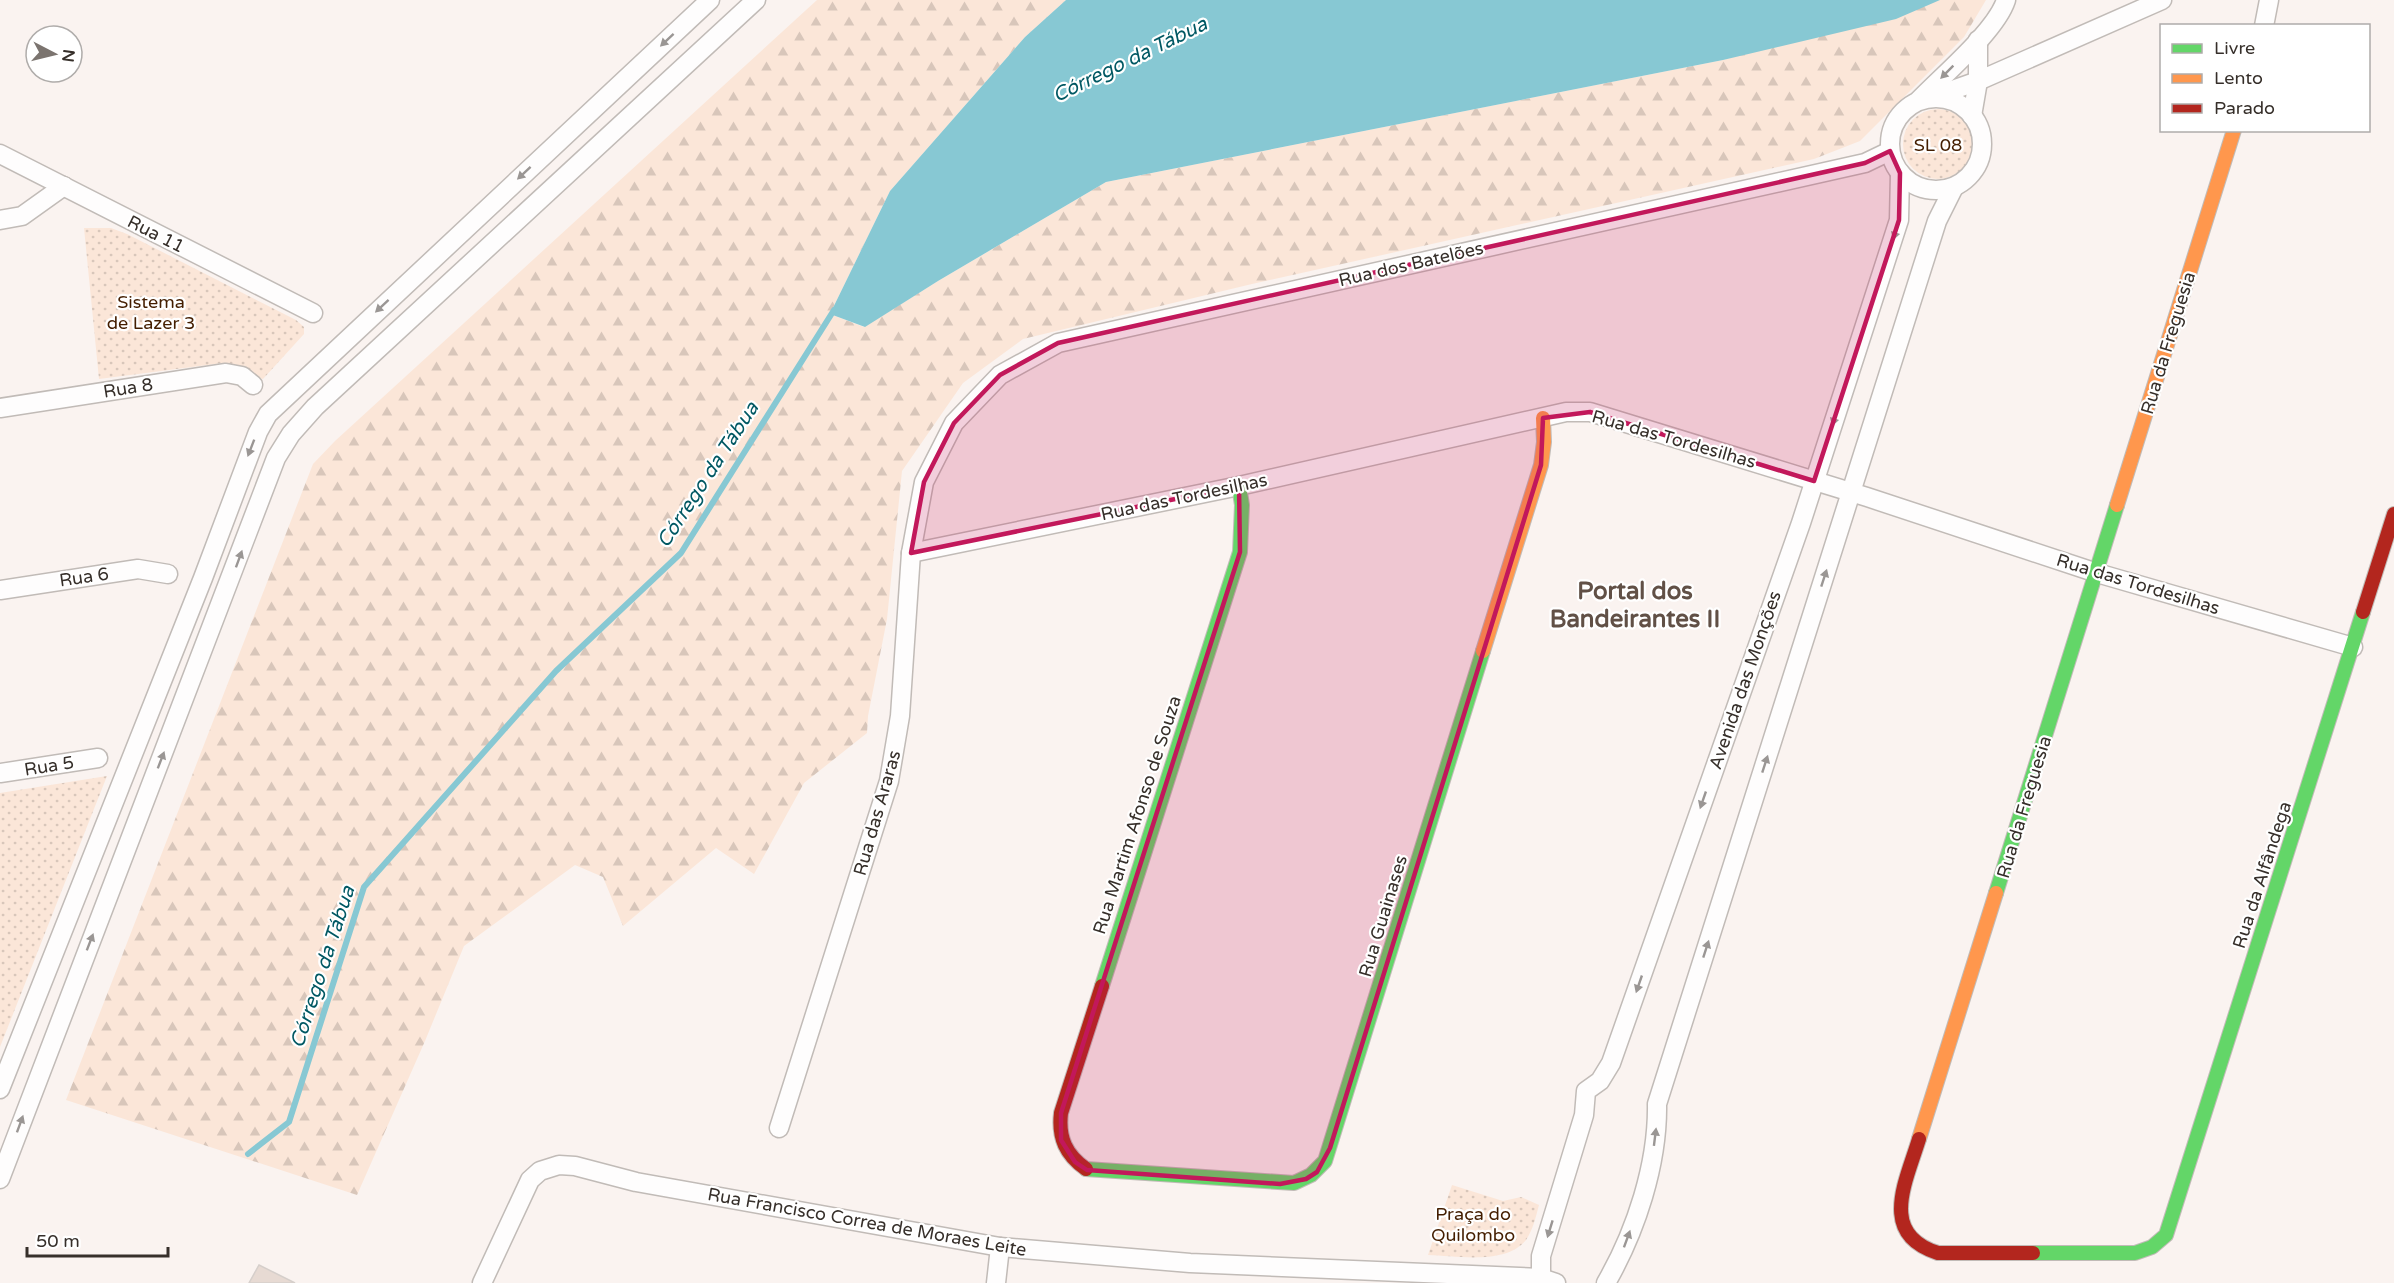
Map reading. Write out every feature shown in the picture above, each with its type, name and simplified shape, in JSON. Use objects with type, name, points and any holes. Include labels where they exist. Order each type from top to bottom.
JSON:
[{"type":"street","points":[[29,1100],[0,1089],[203,578],[258,432],[268,414],[710,0]]},
{"type":"street","points":[[0,1179],[276,458],[291,434],[315,407],[756,0]]},
{"type":"street","points":[[1954,187],[1942,190],[1919,188],[1900,173],[1890,152],[1893,128],[1899,117],[1920,101],[1978,40],[2002,10],[2006,0]]},
{"type":"street","points":[[1920,101],[1978,81],[2162,0]]},
{"type":"street","points":[[2264,24],[2269,0]]},
{"type":"street","points":[[1972,116],[1978,81],[1978,40]]},
{"type":"street","points":[[1606,1283],[1618,1262],[1644,1194],[1656,1140],[1657,1104],[1937,221],[1954,187],[1972,172],[1981,153],[1981,133],[1972,116],[1957,103],[1947,100],[1920,101]]},
{"type":"street","name":"Rua da Freguesia","points":[[2158,1244],[2147,1251],[2135,1253],[1938,1253],[1925,1250],[1914,1243],[1900,1221],[1899,1207],[2233,132]]},
{"type":"street","name":"Rua dos Batelões","points":[[954,423],[1000,375],[1058,342],[1865,163],[1890,152]]},
{"type":"street","name":"Rua 11","points":[[0,154],[313,313]]},
{"type":"street","name":"Avenida das Monções","points":[[1546,1281],[1541,1256],[1584,1115],[1586,1090],[1600,1081],[1611,1063],[1814,481],[1899,220],[1900,173]]},
{"type":"street","points":[[0,220],[22,216],[64,186]]},
{"type":"street","name":"Rua 8","points":[[0,408],[226,374],[242,376],[253,385]]},
{"type":"street","name":"Rua das Tordesilhas","points":[[911,553],[1239,486],[1566,412],[1590,412],[1851,492],[2097,573],[2353,647]]},
{"type":"street","name":"Rua Guainases","points":[[1066,1152],[1087,1170],[1280,1184],[1294,1184],[1306,1179],[1317,1172],[1325,1161],[1541,465],[1544,442],[1543,418]]},
{"type":"street","name":"Rua das Araras","points":[[779,1128],[889,781],[900,716],[911,553],[924,482],[954,423]]},
{"type":"street","name":"Rua Martim Afonso de Souza","points":[[1066,1152],[1059,1126],[1061,1113],[1240,552],[1242,505],[1239,486]]},
{"type":"street","name":"Rua da Alfândega","points":[[2158,1244],[2166,1235],[2170,1223],[2394,514]]},
{"type":"street","name":"Rua 6","points":[[0,590],[138,569],[168,574]]},
{"type":"street","points":[[203,578],[227,589]]},
{"type":"street","name":"Rua 5","points":[[0,773],[98,758]]},
{"type":"street","name":"Rua Francisco Correa de Moraes Leite","points":[[482,1283],[530,1180],[540,1171],[559,1165],[575,1166],[636,1182],[1000,1247],[1190,1263],[1546,1281]]},
{"type":"street","points":[[996,1283],[1000,1247]]},
{"type":"highlighted area","points":[[1890,151],[1900,173],[1899,220],[1814,481],[1590,412],[1543,418],[1541,465],[1330,1148],[1317,1172],[1306,1179],[1280,1184],[1087,1170],[1075,1162],[1061,1140],[1061,1113],[1240,552],[1239,486],[911,553],[924,482],[954,423],[1000,375],[1058,343],[1865,163]]},
{"type":"green space","points":[[817,0],[1066,0],[1025,37],[890,191],[830,314],[864,327],[1106,182],[1723,60],[1940,0],[1986,0],[1964,37],[1860,141],[1814,159],[1252,284],[1023,339],[963,383],[902,471],[887,619],[868,716],[867,733],[804,783],[754,874],[716,848],[623,926],[603,877],[575,865],[464,946],[357,1195],[66,1100],[313,464],[335,441]]},
{"type":"green space","name":"SL 08","points":[[1945,109],[1958,115],[1967,124],[1971,130],[1973,144],[1971,158],[1963,169],[1952,177],[1931,179],[1913,169],[1905,158],[1903,137],[1913,119],[1924,111]]},
{"type":"green space","name":"Sistema de Lazer 3","points":[[84,228],[111,228],[127,234],[296,320],[304,327],[304,334],[263,379],[255,377],[241,367],[223,363],[99,379]]},
{"type":"green space","points":[[107,776],[0,1047],[0,793]]},
{"type":"green space","name":"Praça do Quilombo","points":[[1452,1185],[1503,1201],[1521,1197],[1539,1205],[1526,1240],[1517,1248],[1494,1256],[1428,1255]]},
{"type":"water","points":[[1066,0],[1940,0],[1896,19],[1723,60],[1106,182],[865,327],[830,314],[890,191],[1025,37]]},
{"type":"building","points":[[259,1265],[295,1283],[249,1283]]},
{"type":"waterway","name":"Córrego da Tábua","points":[[248,1154],[289,1122],[364,887],[556,671],[681,553],[834,310]]},
{"type":"traffic: fast","points":[[1102,986],[1240,552],[1242,505],[1239,486]]},
{"type":"traffic: fast","points":[[1996,893],[2117,505]]},
{"type":"traffic: fast","points":[[2033,1253],[2135,1253],[2152,1247],[2166,1235],[2363,612]]},
{"type":"traffic: fast","points":[[1086,1169],[1294,1183],[1311,1175],[1325,1161],[1483,651]]},
{"type":"traffic: slow","points":[[2117,505],[2233,132]]},
{"type":"traffic: slow","points":[[1483,651],[1541,465],[1544,442],[1543,418]]},
{"type":"traffic: slow","points":[[1919,1139],[1996,893]]},
{"type":"traffic: jam","points":[[2363,612],[2394,514]]},
{"type":"traffic: jam","points":[[1086,1169],[1073,1158],[1065,1145],[1060,1122],[1102,986]]},
{"type":"traffic: jam","points":[[1919,1139],[1903,1189],[1901,1205],[1902,1220],[1908,1233],[1919,1244],[1938,1253],[2033,1253]]},
{"type":"district","name":"Portal dos Bandeirantes II","points":[[1635,605]]}]
